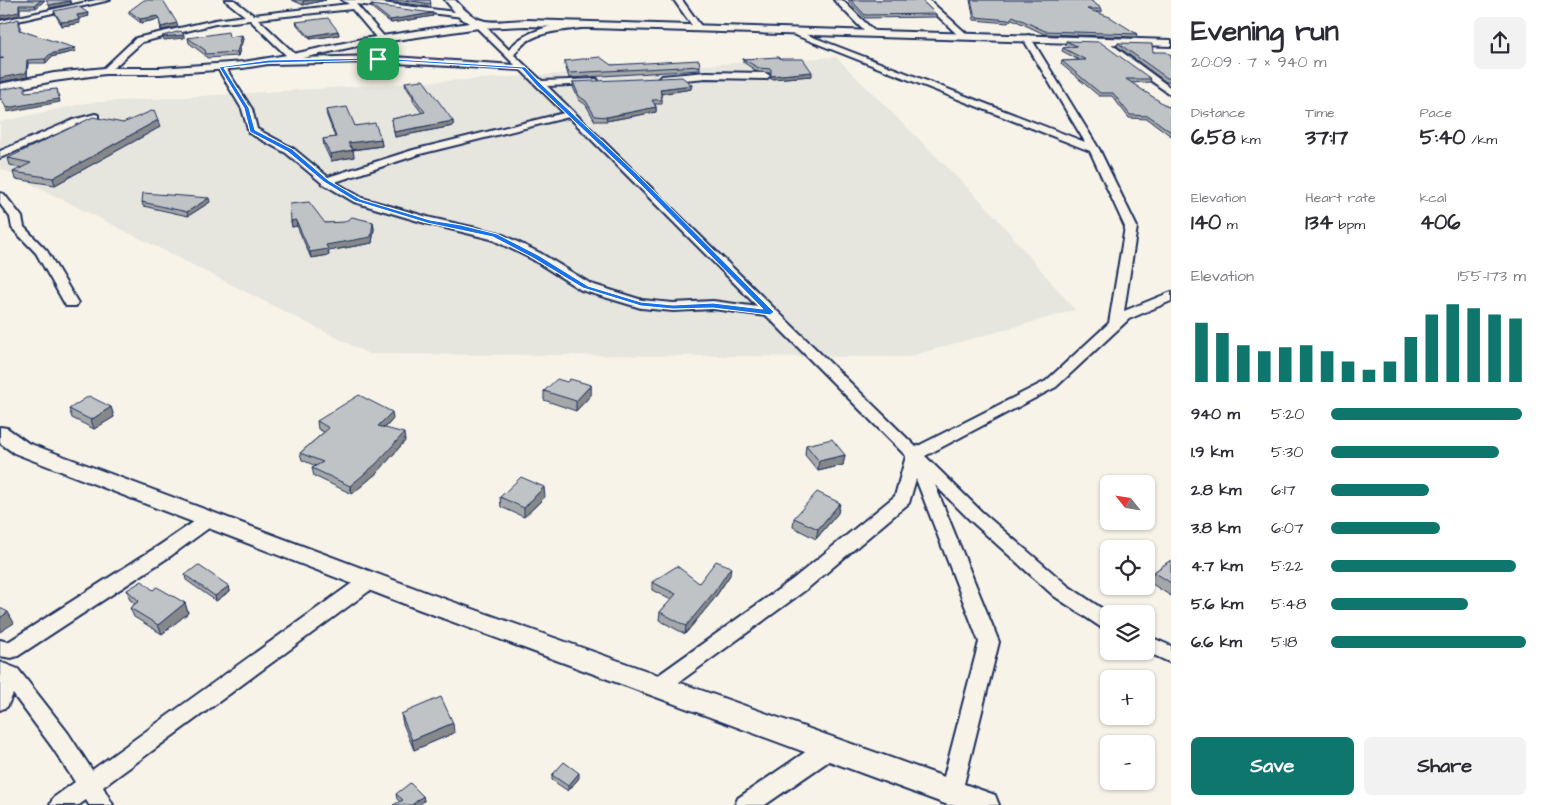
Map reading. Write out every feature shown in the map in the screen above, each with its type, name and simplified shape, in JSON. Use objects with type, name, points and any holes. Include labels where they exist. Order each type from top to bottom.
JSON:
[{"type":"street","points":[[0,22],[106,0]]},
{"type":"street","points":[[229,0],[252,18],[293,57]]},
{"type":"street","points":[[450,0],[463,15],[484,30],[634,175],[976,516],[1061,591],[1100,617]]},
{"type":"street","points":[[678,0],[699,29]]},
{"type":"street","points":[[838,0],[872,33]]},
{"type":"street","points":[[925,0],[964,36]]},
{"type":"street","points":[[350,2],[382,39]]},
{"type":"street","points":[[105,71],[139,40],[214,22],[252,18],[350,2],[463,15]]},
{"type":"street","points":[[0,88],[54,77],[105,71],[160,71],[221,67],[293,57],[382,39],[554,24],[1171,43]]},
{"type":"street","points":[[510,55],[513,48],[522,40],[534,34],[550,29],[586,24]]},
{"type":"street","points":[[309,53],[377,49],[484,30]]},
{"type":"street","points":[[789,31],[1094,149]]},
{"type":"street","points":[[1026,38],[1094,149],[1131,227],[1115,325]]},
{"type":"street","points":[[1100,40],[1171,92]]},
{"type":"street","points":[[269,61],[378,59],[524,68]]},
{"type":"street","points":[[221,67],[247,108],[252,131],[290,151],[326,181],[358,200],[429,221],[495,236],[536,256],[586,287],[641,304],[673,307],[713,305],[770,312]]},
{"type":"street","points":[[651,79],[706,76],[766,76]]},
{"type":"street","points":[[538,84],[604,81]]},
{"type":"street","points":[[326,181],[435,147],[570,114]]},
{"type":"street","points":[[0,155],[76,122],[95,117]]},
{"type":"street","points":[[0,196],[16,217],[18,228],[41,251],[71,303]]},
{"type":"street","points":[[657,687],[800,584],[903,499],[914,455],[1051,384],[1124,316],[1171,296]]},
{"type":"street","points":[[0,433],[21,448],[207,521],[984,805]]},
{"type":"street","points":[[914,455],[989,642],[951,792]]},
{"type":"street","points":[[0,648],[11,650],[166,550],[207,521]]},
{"type":"street","points":[[61,805],[369,581]]},
{"type":"street","points":[[1155,648],[1171,655]]},
{"type":"street","points":[[6,673],[60,740],[102,805]]},
{"type":"street","points":[[0,701],[6,673]]},
{"type":"street","points":[[746,805],[828,748]]},
{"type":"shaded area","points":[[836,57],[989,209],[1075,310],[907,357],[369,354],[0,168],[0,122],[86,103]]},
{"type":"building","points":[[0,0],[41,0],[35,5],[19,5],[19,12],[0,16]]},
{"type":"building","points":[[46,0],[70,0],[70,1],[49,5]]},
{"type":"building","points":[[144,0],[163,0],[177,23],[161,27],[158,16],[140,19],[129,11]]},
{"type":"building","points":[[406,0],[430,0],[431,4]]},
{"type":"building","points":[[851,0],[921,0],[936,14],[865,15]]},
{"type":"building","points":[[971,0],[1090,0],[1102,9],[1087,9],[1110,17],[1137,34],[1045,31],[1013,16],[1009,20],[975,17]]},
{"type":"building","points":[[371,5],[433,13],[390,20]]},
{"type":"building","points":[[78,6],[88,13],[77,15],[79,20],[61,22],[54,11]]},
{"type":"building","points":[[328,18],[338,31],[309,36],[296,22]]},
{"type":"building","points":[[19,19],[19,30],[75,48],[50,54],[45,59],[27,60],[26,73],[0,78],[0,59],[4,58],[0,58],[0,24]]},
{"type":"building","points":[[181,31],[184,35],[162,36]]},
{"type":"building","points":[[228,32],[229,37],[242,35],[237,52],[206,54],[205,50],[188,38]]},
{"type":"building","points":[[1066,41],[1100,42],[1151,79],[1126,79],[1168,107],[1171,106],[1171,132],[1149,116],[1130,115],[1113,93],[1100,93],[1062,61],[1086,60],[1063,48],[1077,46]]},
{"type":"building","points":[[1118,43],[1152,44],[1153,52],[1166,52],[1171,55],[1171,78],[1167,78]]},
{"type":"building","points":[[600,57],[611,65],[699,60],[700,66],[569,73],[565,61]]},
{"type":"building","points":[[779,57],[781,59],[803,59],[812,72],[771,76],[771,69],[759,68],[743,59]]},
{"type":"building","points":[[682,77],[692,85],[660,89],[662,100],[652,100],[656,107],[607,117],[595,116],[586,101],[579,96],[573,82]]},
{"type":"building","points":[[423,80],[453,121],[394,132],[392,119],[425,112],[405,82]]},
{"type":"building","points":[[25,85],[25,92],[57,89],[59,99],[6,108],[2,99],[0,100],[0,90]]},
{"type":"building","points":[[347,107],[355,126],[375,123],[381,139],[348,143],[353,150],[330,154],[323,139],[336,137],[326,110]]},
{"type":"building","points":[[154,110],[158,120],[53,178],[13,172],[31,163],[8,158],[93,117],[123,123]]},
{"type":"building","points":[[143,193],[209,198],[187,212],[142,202]]},
{"type":"building","points":[[309,202],[325,223],[344,222],[352,217],[373,222],[371,237],[326,245],[328,249],[310,252],[296,220],[291,221],[290,204]]},
{"type":"building","points":[[557,379],[567,382],[570,379],[591,385],[576,401],[544,391]]},
{"type":"building","points":[[359,395],[392,412],[378,426],[404,433],[376,464],[350,486],[312,468],[323,462],[300,453],[329,428],[317,421]]},
{"type":"building","points":[[89,396],[111,407],[91,420],[69,409]]},
{"type":"building","points":[[832,439],[845,455],[819,461],[806,445]]},
{"type":"building","points":[[521,477],[544,487],[524,508],[500,497]]},
{"type":"building","points":[[817,492],[840,503],[818,529],[794,518]]},
{"type":"building","points":[[1171,560],[1171,583],[1155,573]]},
{"type":"building","points":[[716,561],[731,567],[715,591],[686,626],[660,612],[676,594],[652,582],[677,566],[699,583]]},
{"type":"building","points":[[198,565],[229,586],[215,596],[185,575]]},
{"type":"building","points":[[142,581],[153,590],[157,587],[185,603],[158,625],[130,608],[139,601],[127,590]]},
{"type":"building","points":[[0,608],[8,612],[0,618]]},
{"type":"building","points":[[441,697],[453,723],[412,740],[401,714]]},
{"type":"building","points":[[564,762],[579,773],[568,786],[552,775]]},
{"type":"building","points":[[410,783],[423,796],[412,805],[393,805],[403,800],[396,794]]},
{"type":"route","points":[[378,59],[524,68],[538,84],[634,175],[770,312],[713,305],[673,307],[641,304],[586,287],[536,256],[495,236],[387,210],[358,200],[326,181],[290,151],[252,131],[247,108],[221,67],[269,61],[378,59]]}]
